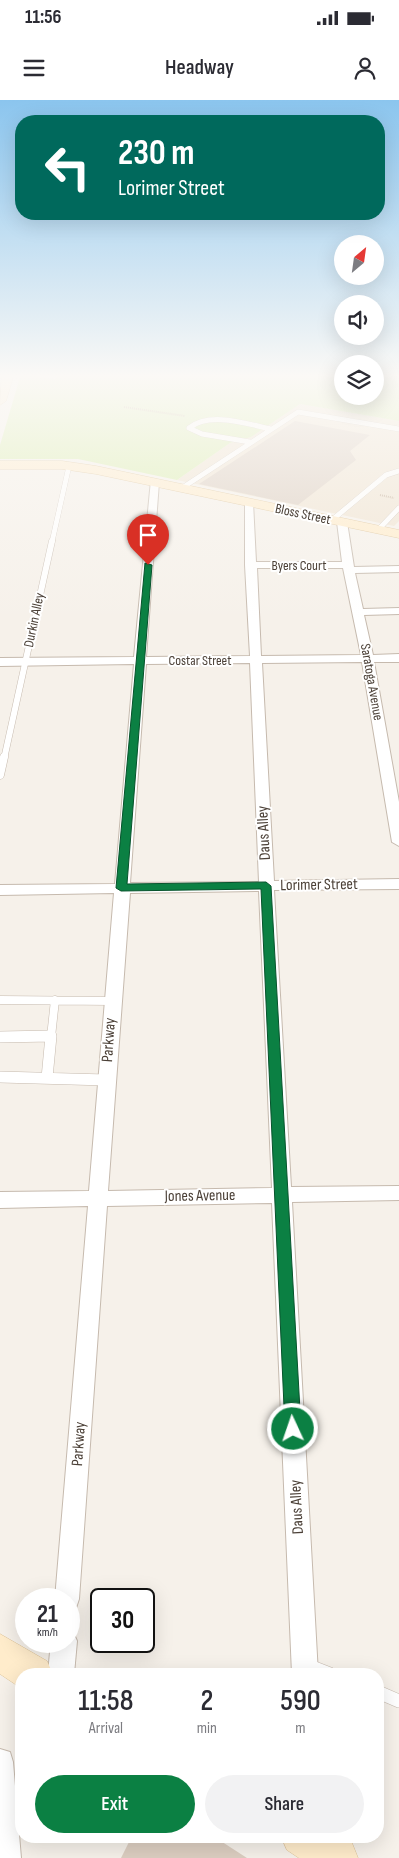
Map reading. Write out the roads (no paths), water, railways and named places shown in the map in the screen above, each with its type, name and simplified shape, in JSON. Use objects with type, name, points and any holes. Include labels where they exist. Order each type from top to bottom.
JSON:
[{"type":"street","name":"Bloss Street","points":[[0,465],[69,466],[399,534]]},
{"type":"street","name":"Parkway","points":[[68,1588],[112,1001],[154,482]]},
{"type":"street","name":"Daus Alley","points":[[248,502],[305,1668]]},
{"type":"street","name":"Saratoga Avenue","points":[[337,521],[349,567],[368,658],[397,817],[399,842]]},
{"type":"street","name":"Byers Court","points":[[250,565],[399,569]]},
{"type":"street","points":[[359,612],[399,611]]},
{"type":"street","name":"Costar Street","points":[[0,662],[399,658]]},
{"type":"street","points":[[385,757],[399,757]]},
{"type":"street","name":"Lorimer Street","points":[[0,890],[399,884]]},
{"type":"street","name":"Jones Avenue","points":[[0,1200],[399,1193]]},
{"type":"street","points":[[0,1652],[25,1668]]},
{"type":"street","points":[[62,1668],[63,1653]]},
{"type":"street","points":[[0,1762],[7,1858]]},
{"type":"lane","points":[[182,488],[229,456]]},
{"type":"lane","name":"Durkin Alley","points":[[0,775],[69,466]]},
{"type":"lane","points":[[337,521],[386,475],[399,471]]},
{"type":"lane","points":[[378,530],[399,508]]},
{"type":"lane","points":[[0,1000],[112,1001]]},
{"type":"lane","points":[[47,1078],[55,1000]]},
{"type":"lane","points":[[0,1036],[51,1036]]},
{"type":"lane","points":[[0,1078],[106,1080]]},
{"type":"lane","points":[[384,1695],[399,1701]]}]
